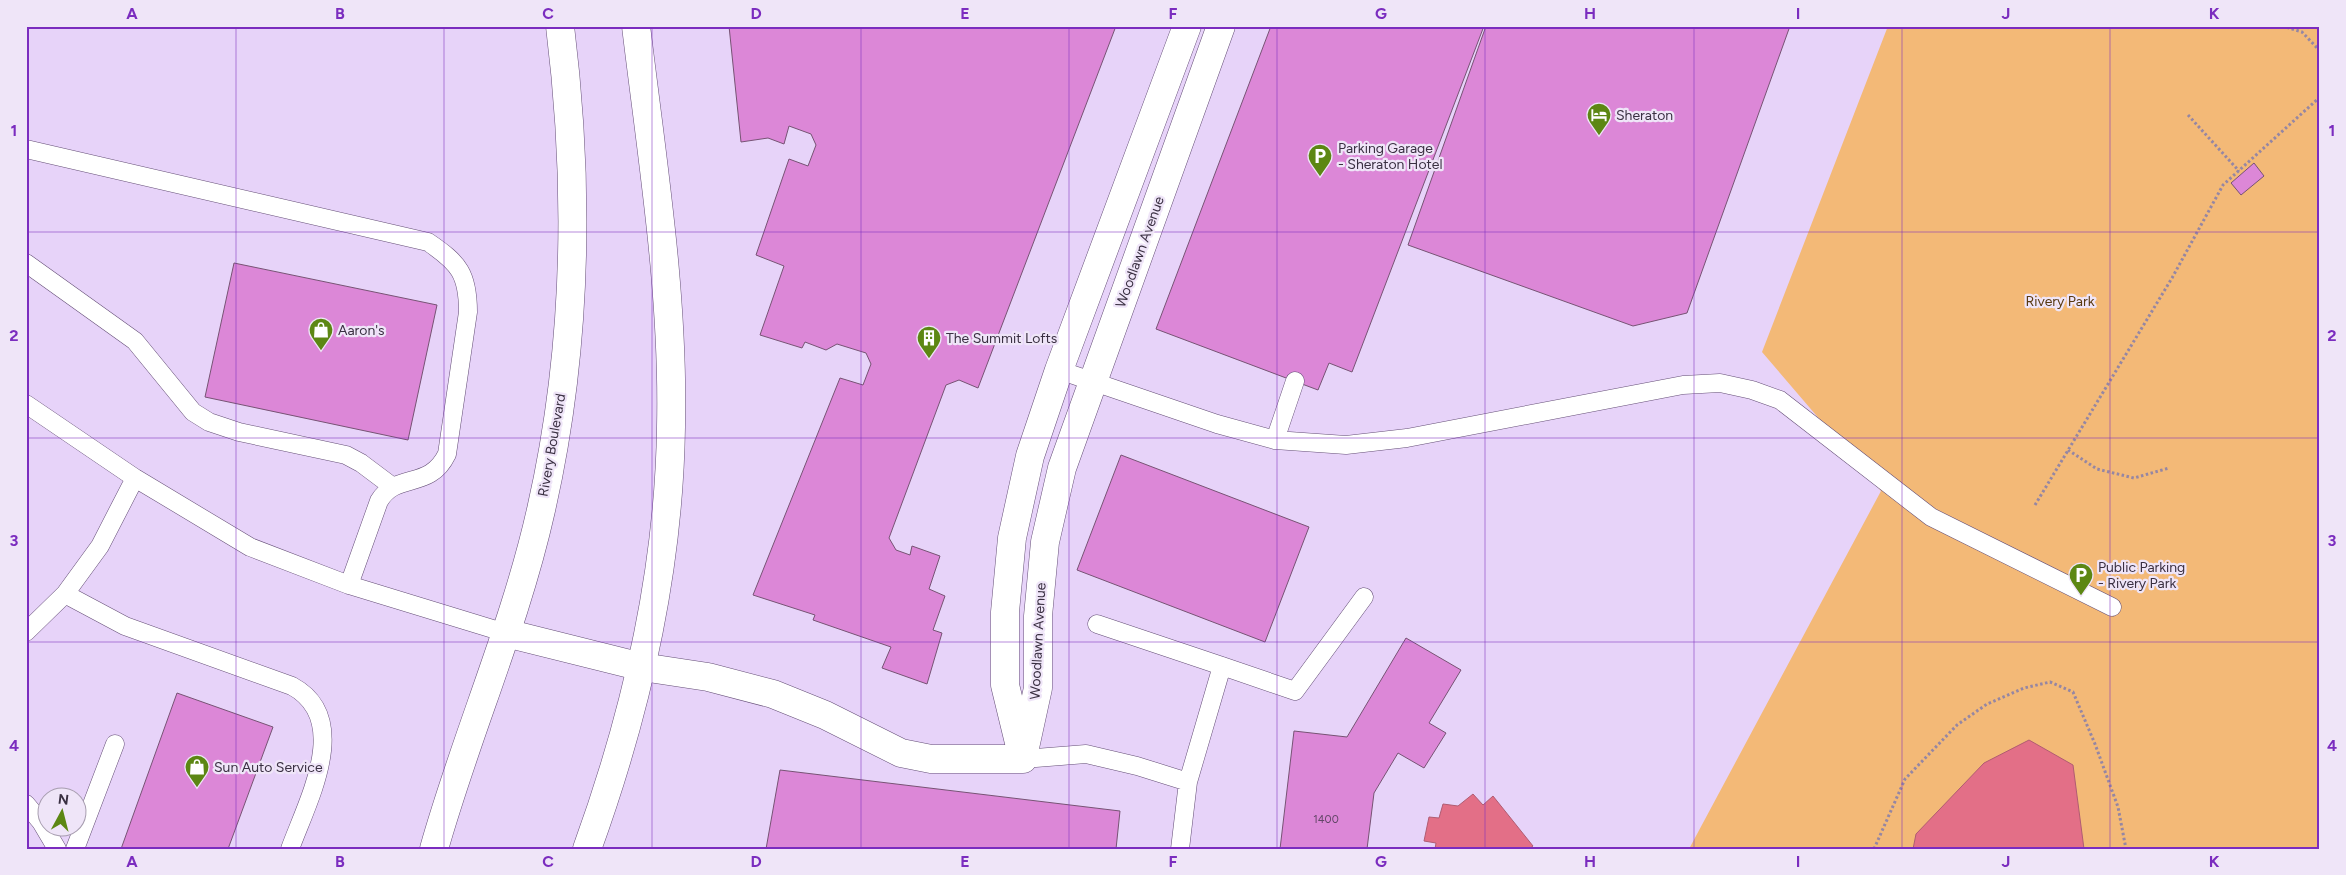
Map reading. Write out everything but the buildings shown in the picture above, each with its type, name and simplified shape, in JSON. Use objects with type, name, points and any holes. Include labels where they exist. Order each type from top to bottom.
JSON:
[{"type":"street","name":"Rivery Boulevard","points":[[434,849],[450,795],[506,633],[540,512],[558,428],[571,300],[572,162],[560,26]]},
{"type":"street","points":[[587,849],[608,791],[642,667],[658,589],[666,510],[671,428],[670,343],[659,218],[636,26]]},
{"type":"street","name":"Woodlawn Avenue","points":[[1023,759],[1005,685],[1004,612],[1012,538],[1030,456],[1059,370],[1187,26]]},
{"type":"street","name":"Woodlawn Avenue","points":[[1023,759],[1038,688],[1038,616],[1045,542],[1062,468],[1221,26]]},
{"type":"street","points":[[506,633],[642,667],[708,677],[773,694],[825,715],[901,753],[931,759],[1023,759]]},
{"type":"lane","points":[[26,149],[392,232],[428,242],[449,256],[461,272],[468,289],[468,312],[447,454],[442,465],[430,475],[385,491],[379,501],[349,585]]},
{"type":"lane","points":[[26,263],[135,341],[193,412],[209,422],[239,432],[346,455],[361,463],[393,487]]},
{"type":"lane","points":[[1059,370],[1217,424],[1275,440],[1346,445],[1407,438],[1683,386],[1720,383],[1752,390],[1780,400],[1930,516],[2112,607]]},
{"type":"lane","points":[[1275,440],[1295,381]]},
{"type":"lane","points":[[26,404],[135,478],[250,547],[349,585],[506,633]]},
{"type":"lane","points":[[26,632],[65,594],[100,546],[135,478]]},
{"type":"lane","points":[[65,594],[125,626],[292,686],[301,691],[312,702],[319,717],[322,732],[321,757],[290,849]]},
{"type":"lane","points":[[1097,624],[1295,691],[1364,597]]},
{"type":"lane","points":[[1180,849],[1188,782],[1222,666]]},
{"type":"lane","points":[[76,849],[115,744]]},
{"type":"lane","points":[[1023,759],[1086,754],[1137,766],[1188,782]]},
{"type":"lane","points":[[26,804],[41,822],[57,849]]},
{"type":"path","points":[[2282,26],[2302,32],[2320,51]]},
{"type":"path","points":[[2035,505],[2172,278],[2223,185],[2320,97]]},
{"type":"path","points":[[2188,115],[2239,171]]},
{"type":"path","points":[[2068,450],[2097,469],[2134,478],[2169,468]]},
{"type":"path","points":[[1874,849],[1905,779],[1957,726],[1987,704],[2024,688],[2050,682],[2073,692],[2095,744],[2118,807],[2126,849]]},
{"type":"green space","name":"Rivery Park","points":[[1888,26],[2320,26],[2320,849],[1689,849],[1881,491],[1762,352]]},
{"type":"shaded area","points":[[2029,740],[2073,765],[2084,849],[1913,849],[1916,834],[1984,763]]},
{"type":"shaded area","points":[[1473,794],[1483,805],[1493,796],[1533,846],[1529,849],[1435,849],[1436,843],[1424,841],[1429,817],[1439,818],[1443,804],[1458,806]]},
{"type":"place","name":"Sheraton","points":[[1599,136]]},
{"type":"place","name":"Parking Garage - Sheraton Hotel","points":[[1320,177]]},
{"type":"place","name":"Aaron's","points":[[321,351]]},
{"type":"place","name":"The Summit Lofts","points":[[929,359]]},
{"type":"place","name":"Public Parking - Rivery Park","points":[[2081,596]]},
{"type":"place","name":"Sun Auto Service","points":[[197,788]]}]
